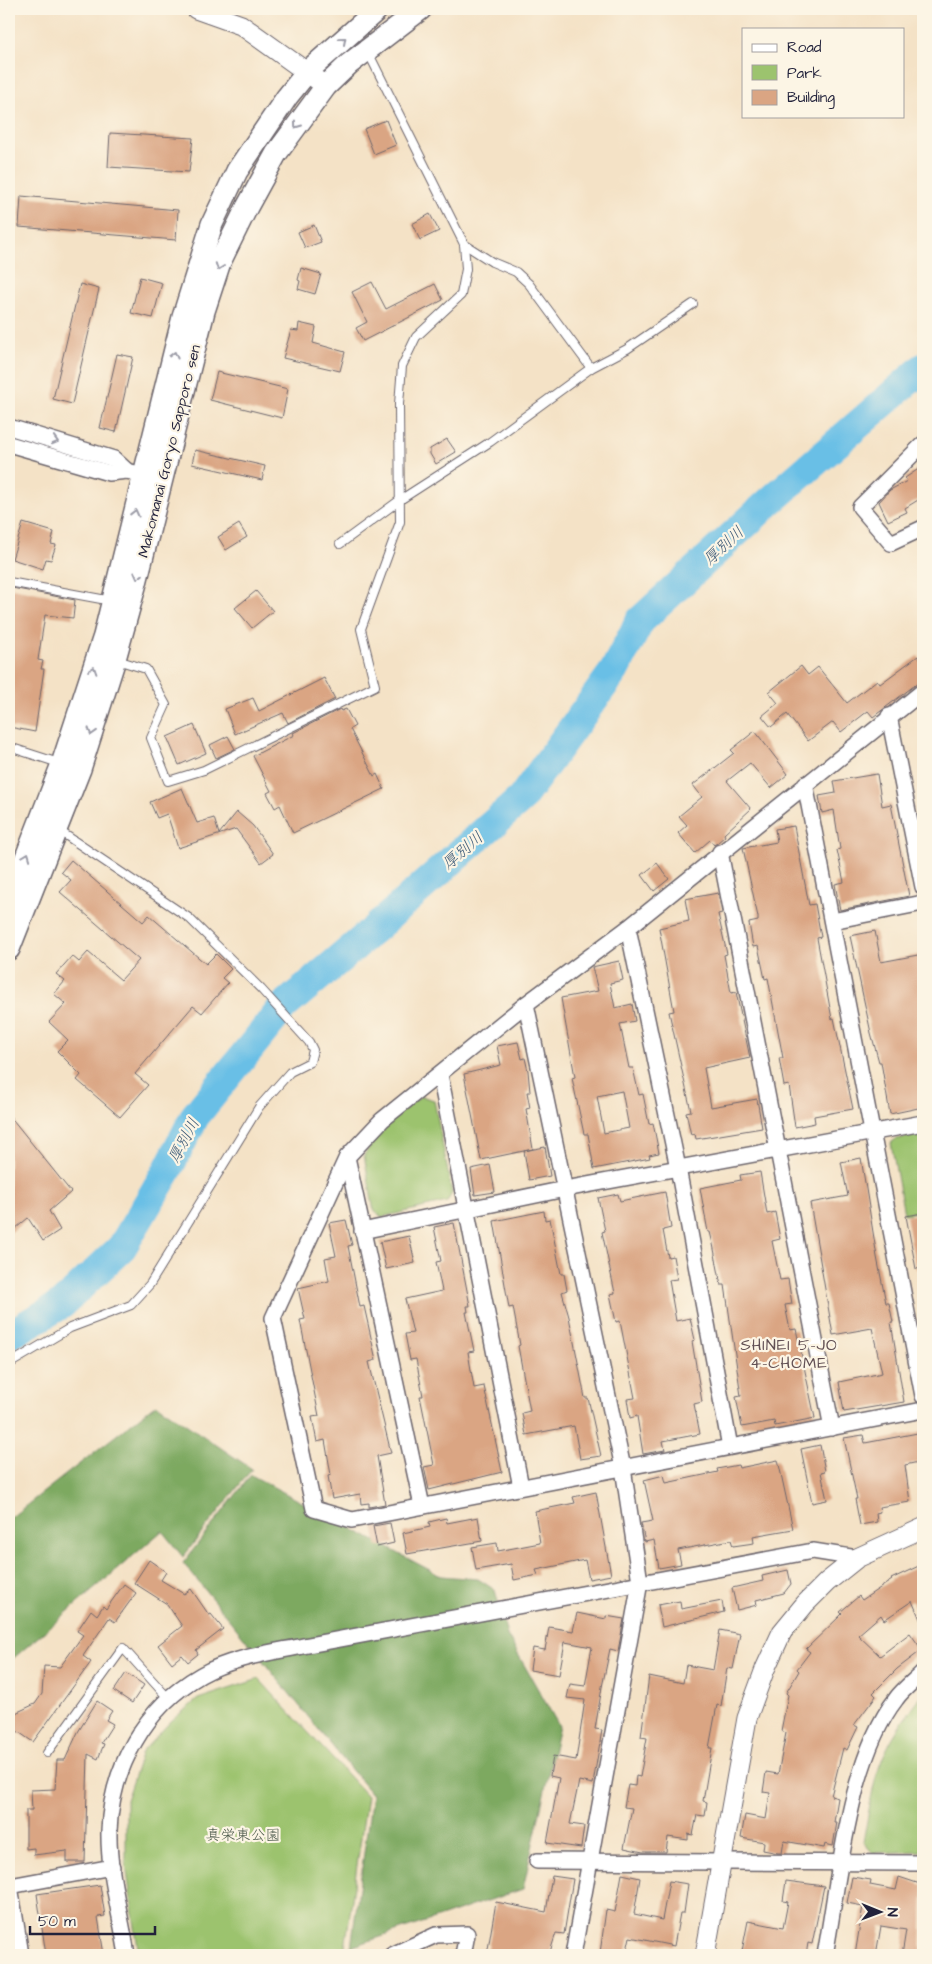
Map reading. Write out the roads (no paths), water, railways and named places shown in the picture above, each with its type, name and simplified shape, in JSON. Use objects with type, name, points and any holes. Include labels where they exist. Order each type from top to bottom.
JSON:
[{"type":"main road","name":"Makomanai Goryo Sapporo sen","points":[[9,902],[62,764],[114,602],[183,317],[212,224],[237,171],[287,97],[308,71],[378,9]]},
{"type":"main road","name":"Makomanai Goryo Sapporo sen","points":[[9,949],[80,769],[115,659],[144,475],[220,262],[276,154],[326,86],[367,50],[420,9]]},
{"type":"street","points":[[196,9],[242,25],[308,71],[326,86]]},
{"type":"street","points":[[9,427],[114,458],[144,475]]},
{"type":"street","points":[[9,444],[109,473],[144,475]]},
{"type":"street","points":[[923,444],[860,507],[891,543],[923,528]]},
{"type":"street","points":[[923,691],[720,852],[628,928],[526,1004],[382,1120],[347,1157],[273,1318],[314,1509],[352,1520],[923,1410]]},
{"type":"street","points":[[890,716],[923,887]]},
{"type":"street","points":[[805,784],[923,1396]]},
{"type":"street","points":[[720,852],[832,1428]]},
{"type":"street","points":[[832,921],[923,904]]},
{"type":"street","points":[[628,928],[678,1168],[730,1448]]},
{"type":"street","points":[[526,1004],[623,1468],[640,1582],[573,1955]]},
{"type":"street","points":[[440,1075],[521,1487]]},
{"type":"street","points":[[362,1231],[565,1189],[923,1123]]},
{"type":"street","points":[[347,1157],[422,1506]]},
{"type":"street","points":[[705,1955],[748,1718],[765,1669],[782,1632],[804,1604],[827,1582],[857,1558],[923,1528]]},
{"type":"street","points":[[127,1955],[112,1867],[109,1833],[111,1801],[119,1771],[141,1731],[168,1698],[202,1675],[238,1660],[302,1646],[813,1551],[857,1558]]},
{"type":"street","points":[[825,1955],[842,1862],[866,1751],[896,1699],[923,1672]]},
{"type":"street","points":[[537,1861],[923,1863]]},
{"type":"street","points":[[21,1955],[10,1886],[112,1867]]},
{"type":"street","points":[[392,1955],[436,1935],[467,1934],[463,1955]]},
{"type":"lane","points":[[115,659],[146,669],[166,705],[151,738],[168,781],[204,770],[375,686],[361,629],[400,522],[399,404],[402,366],[416,337],[461,295],[466,269],[464,244],[367,50]]},
{"type":"lane","points":[[464,244],[492,262],[516,272],[529,284],[591,368]]},
{"type":"lane","points":[[340,544],[400,500],[490,442],[591,368],[627,349],[693,304]]},
{"type":"lane","points":[[9,582],[114,602]]},
{"type":"lane","points":[[9,747],[62,764]]},
{"type":"lane","points":[[9,1364],[70,1328],[131,1305],[150,1284],[259,1107],[290,1072],[310,1062],[313,1050],[294,1024],[189,918],[57,829]]},
{"type":"lane","points":[[47,1753],[123,1648],[168,1698]]},
{"type":"waterway","name":"厚別川","points":[[9,1335],[62,1304],[122,1247],[167,1171],[195,1116],[284,1006],[355,946],[521,799],[614,671],[640,621],[768,503],[923,368]]},
{"type":"district","name":"SHINEI 5-JO 4-CHOME","points":[[789,1353]]},
{"type":"park label","name":"真栄東公園","points":[[243,1835]]}]
